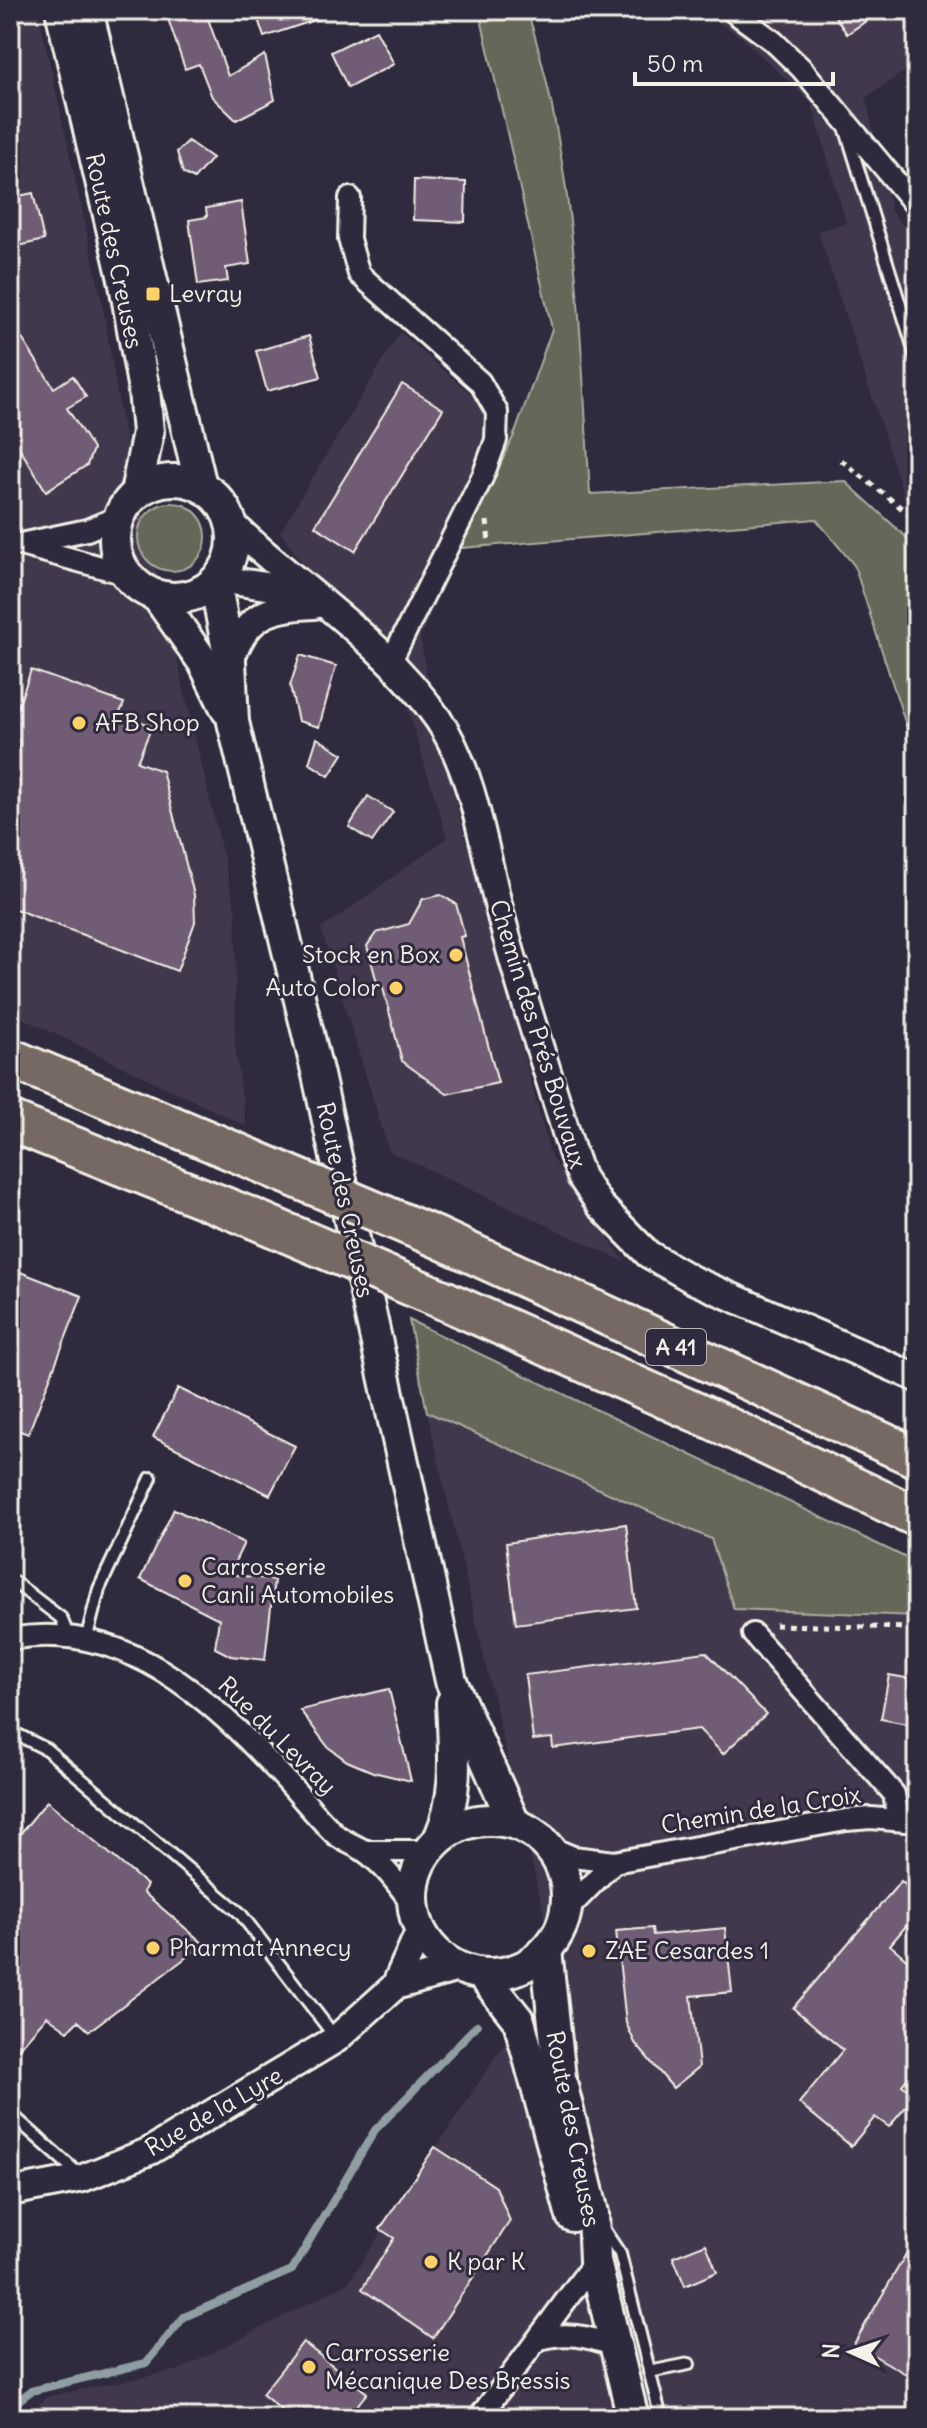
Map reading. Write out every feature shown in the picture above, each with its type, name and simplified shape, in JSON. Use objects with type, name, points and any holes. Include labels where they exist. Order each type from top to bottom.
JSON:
[{"type":"highway","name":"A 41","points":[[10,1058],[436,1237],[917,1458]]},
{"type":"highway","name":"A 41","points":[[10,1121],[252,1218],[446,1301],[711,1419],[917,1517]]},
{"type":"main road","name":"Route des Creuses","points":[[61,10],[124,279],[144,390],[148,432],[127,505]]},
{"type":"main road","name":"Route des Creuses","points":[[87,10],[201,486]]},
{"type":"main road","points":[[167,480],[201,486],[219,502],[231,523],[231,552],[216,580],[188,597],[157,596],[139,587],[126,574],[117,556],[114,537],[127,505],[167,480]]},
{"type":"main road","name":"Route des Creuses","points":[[216,580],[230,661],[233,722],[315,1060],[451,1681],[455,1780],[451,1812],[434,1844]]},
{"type":"main road","name":"Route des Creuses","points":[[157,596],[204,663],[233,722]]},
{"type":"main road","name":"Route des Creuses","points":[[451,1681],[514,1823]]},
{"type":"main road","points":[[488,1819],[514,1823],[533,1832],[549,1847],[561,1866],[567,1888],[566,1911],[546,1950],[528,1964],[506,1973],[470,1971],[436,1952],[416,1917],[415,1876],[434,1844],[463,1824],[488,1819]]},
{"type":"main road","name":"Route des Creuses","points":[[546,1950],[560,2078],[593,2213],[595,2261],[633,2418]]},
{"type":"main road","name":"Route des Creuses","points":[[470,1971],[519,2021],[573,2220],[595,2261]]},
{"type":"street","points":[[731,10],[793,60],[917,207]]},
{"type":"street","points":[[350,198],[349,239],[359,274],[480,382],[497,412],[496,440],[483,476],[391,661]]},
{"type":"street","points":[[57,547],[127,505]]},
{"type":"street","points":[[231,523],[267,558],[356,631]]},
{"type":"street","points":[[16,543],[57,547],[126,574]]},
{"type":"street","points":[[216,580],[279,588],[316,605],[356,631]]},
{"type":"street","points":[[230,661],[238,639],[257,617],[282,606],[316,605]]},
{"type":"street","name":"Chemin des Prés Bouvaux","points":[[356,631],[391,661],[438,718],[462,770],[502,919],[571,1149],[581,1177],[600,1205],[648,1254],[693,1280],[917,1378]]},
{"type":"street","points":[[753,1634],[894,1794],[907,1820]]},
{"type":"street","name":"Rue du Levray","points":[[10,1639],[78,1639],[132,1654],[192,1689],[248,1740],[337,1836],[364,1851],[396,1881],[416,1917]]},
{"type":"street","name":"Chemin de la Croix","points":[[549,1847],[573,1857],[614,1862],[815,1825],[871,1818],[907,1820]]},
{"type":"street","points":[[364,1851],[434,1844]]},
{"type":"street","points":[[566,1911],[614,1862]]},
{"type":"street","name":"Rue de la Lyre","points":[[395,1986],[416,1917]]},
{"type":"street","name":"Rue de la Lyre","points":[[10,2192],[83,2178],[150,2151],[336,2039],[395,1986],[470,1971]]},
{"type":"street","points":[[479,2418],[595,2261]]},
{"type":"street","points":[[537,2340],[557,2334],[576,2335],[615,2346]]},
{"type":"lane","points":[[840,113],[917,358]]},
{"type":"lane","points":[[10,1579],[61,1618],[78,1639],[151,1478]]},
{"type":"lane","points":[[10,1731],[46,1749],[240,1913],[301,1989],[336,2039]]},
{"type":"lane","points":[[10,2113],[83,2178]]},
{"type":"lane","points":[[593,2213],[620,2254],[661,2418]]},
{"type":"lane","points":[[649,2372],[689,2364]]},
{"type":"path","points":[[841,460],[909,514],[917,513]]},
{"type":"path","points":[[753,1634],[762,1627],[773,1625],[917,1628]]},
{"type":"shaded area","points":[[10,10],[38,10],[101,297],[123,429],[236,912],[235,1047],[246,1126],[10,1012]]},
{"type":"shaded area","points":[[698,10],[917,10],[917,63],[866,97],[891,212],[917,240],[917,536],[818,231],[846,223],[812,104],[740,36]]},
{"type":"shaded area","points":[[400,332],[515,433],[420,637],[439,741],[551,1157],[625,1262],[389,1151],[321,929],[447,838],[406,703],[280,532]]},
{"type":"shaded area","points":[[427,1412],[711,1539],[734,1609],[917,1616],[917,2418],[29,2418],[45,2397],[179,2370],[348,2283],[500,2050],[557,1971]]},
{"type":"green space","points":[[479,10],[527,10],[543,68],[556,127],[573,249],[590,494],[845,481],[917,547],[917,759],[854,565],[816,519],[461,548],[515,433],[552,329]]},
{"type":"green space","points":[[179,503],[200,518],[206,537],[204,550],[196,561],[179,571],[165,571],[148,561],[140,550],[138,530],[148,513],[159,505]]},
{"type":"green space","points":[[409,1320],[917,1563],[917,1616],[734,1609],[711,1539],[427,1412]]},
{"type":"building","points":[[165,10],[205,10],[228,76],[265,55],[275,100],[236,120],[212,97],[199,64],[185,69]]},
{"type":"building","points":[[274,10],[332,10],[333,14],[264,37],[257,16]]},
{"type":"building","points":[[831,10],[882,10],[847,34]]},
{"type":"building","points":[[376,30],[394,64],[348,88],[331,52]]},
{"type":"building","points":[[188,141],[212,158],[194,179],[183,173],[177,152]]},
{"type":"building","points":[[414,180],[466,182],[465,222],[413,220]]},
{"type":"building","points":[[33,193],[44,240],[10,248],[10,198]]},
{"type":"building","points":[[241,202],[250,264],[226,268],[228,281],[198,285],[189,220],[207,217],[206,208]]},
{"type":"building","points":[[10,320],[54,388],[73,376],[86,397],[67,408],[93,449],[87,465],[46,491],[10,433]]},
{"type":"building","points":[[309,336],[321,377],[267,391],[256,351]]},
{"type":"building","points":[[402,384],[443,409],[355,551],[315,526]]},
{"type":"building","points":[[300,655],[336,666],[319,727],[298,721],[290,686]]},
{"type":"building","points":[[31,670],[124,703],[120,713],[152,726],[137,762],[162,771],[194,895],[195,922],[177,971],[10,907],[10,769],[20,743],[10,730]]},
{"type":"building","points":[[317,738],[343,754],[329,776],[309,763]]},
{"type":"building","points":[[368,796],[393,812],[372,842],[349,827]]},
{"type":"building","points":[[441,895],[456,904],[465,936],[460,937],[498,1083],[447,1094],[402,1061],[382,984],[378,986],[367,946],[376,933],[409,924],[423,899]]},
{"type":"building","points":[[10,1268],[82,1296],[28,1434],[10,1427]]},
{"type":"building","points":[[178,1388],[295,1446],[270,1495],[153,1437]]},
{"type":"building","points":[[174,1509],[244,1543],[229,1574],[274,1580],[265,1660],[231,1656],[215,1648],[219,1619],[140,1579]]},
{"type":"building","points":[[626,1524],[636,1608],[516,1624],[506,1543]]},
{"type":"building","points":[[706,1652],[766,1714],[723,1754],[699,1729],[553,1748],[552,1738],[533,1740],[525,1675]]},
{"type":"building","points":[[889,1675],[917,1680],[917,1726],[881,1719]]},
{"type":"building","points":[[389,1689],[411,1781],[373,1772],[347,1761],[328,1747],[300,1710]]},
{"type":"building","points":[[47,1801],[147,1885],[143,1892],[204,1944],[89,2031],[78,2021],[68,2031],[47,2016],[10,2058],[10,1846]]},
{"type":"building","points":[[901,1881],[917,1895],[917,1913],[890,1945],[917,1968],[917,2067],[902,2085],[915,2096],[889,2127],[875,2117],[851,2146],[799,2103],[843,2050],[793,2008]]},
{"type":"building","points":[[652,1928],[653,1935],[725,1928],[732,1992],[691,1996],[699,2067],[673,2088],[635,2043],[626,2023],[616,1931]]},
{"type":"building","name":"K par K","points":[[435,2147],[496,2187],[510,2221],[433,2338],[362,2289],[394,2238],[380,2229]]},
{"type":"building","points":[[917,2235],[917,2355],[906,2374],[854,2344]]},
{"type":"building","points":[[706,2244],[717,2272],[685,2286],[673,2257]]},
{"type":"building","name":"Carrosserie Mécanique Des Bressis","points":[[303,2342],[367,2393],[347,2418],[291,2418],[262,2394]]},
{"type":"waterway","points":[[10,2407],[31,2391],[146,2363],[184,2317],[292,2270],[375,2130],[477,2025]]},
{"type":"place","name":"Levray","points":[[153,294]]},
{"type":"place","name":"AFB Shop","points":[[79,723]]},
{"type":"place","name":"Stock en Box","points":[[456,955]]},
{"type":"place","name":"Auto Color","points":[[396,988]]},
{"type":"place","name":"Carrosserie Canli Automobiles","points":[[185,1581]]},
{"type":"place","name":"Pharmat Annecy","points":[[153,1948]]},
{"type":"place","name":"ZAE Cesardes 1","points":[[589,1951]]},
{"type":"place","name":"K par K","points":[[431,2262]]},
{"type":"place","name":"Carrosserie Mécanique Des Bressis","points":[[309,2367]]}]
